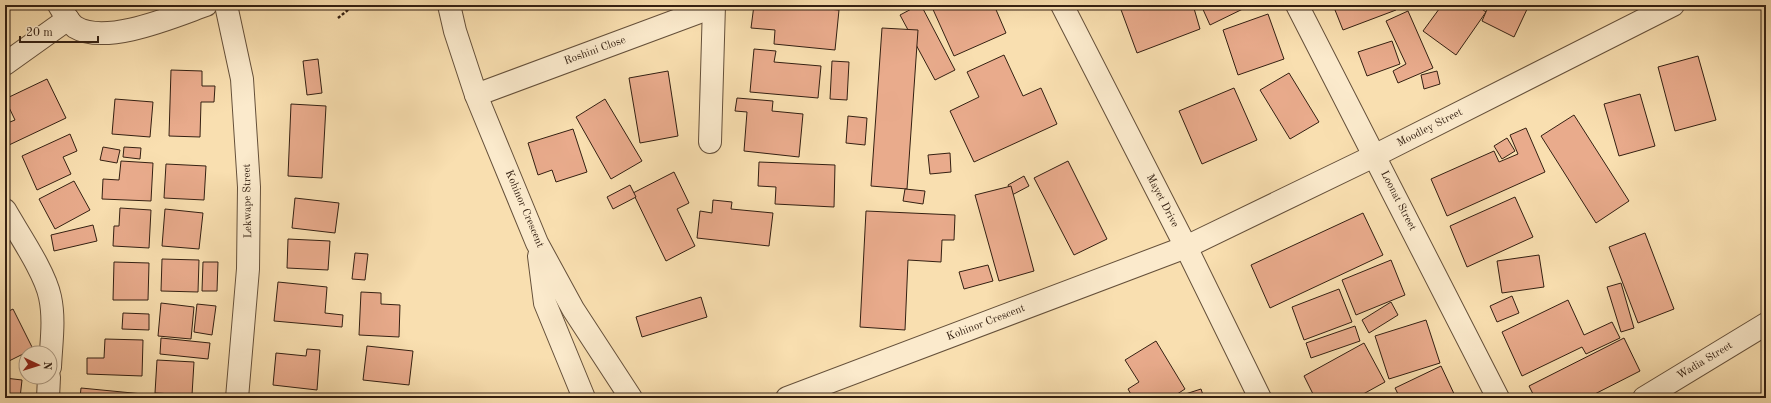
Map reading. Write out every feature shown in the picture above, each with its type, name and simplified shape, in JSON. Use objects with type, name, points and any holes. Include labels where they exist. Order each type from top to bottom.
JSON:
[{"type":"street","points":[[5,64],[63,12],[75,27],[86,32],[116,32],[151,24],[206,5]]},
{"type":"street","name":"Lekwape Street","points":[[226,5],[242,79],[249,187],[248,269],[237,398]]},
{"type":"street","name":"Kohinor Crescent","points":[[449,5],[455,31],[476,95],[537,243],[573,309],[631,398]]},
{"type":"street","name":"Mayet Drive","points":[[1062,5],[1186,247],[1260,398]]},
{"type":"street","name":"Loonat Street","points":[[1297,5],[1498,398]]},
{"type":"street","name":"Moodley Street","points":[[1186,247],[1374,156],[1673,5]]},
{"type":"street","name":"Roshini Close","points":[[476,95],[714,6],[710,142]]},
{"type":"street","points":[[5,210],[46,282],[50,297],[52,326],[51,345]]},
{"type":"street","points":[[537,243],[545,303],[584,398]]},
{"type":"street","name":"Kohinor Crescent","points":[[787,398],[1186,247]]},
{"type":"street","name":"Wadia Street","points":[[1644,398],[1766,324]]},
{"type":"street","points":[[48,398],[49,385]]},
{"type":"path","points":[[338,18],[354,5]]},
{"type":"building","points":[[582,5],[592,5],[592,6],[583,9]]},
{"type":"building","points":[[754,5],[785,5],[839,10],[835,50],[774,44],[775,30],[751,28]]},
{"type":"building","points":[[921,5],[955,70],[935,80],[900,15]]},
{"type":"building","points":[[931,5],[994,5],[1006,33],[954,56]]},
{"type":"building","points":[[1124,5],[1193,5],[1200,29],[1137,53],[1120,7]]},
{"type":"building","points":[[1201,5],[1251,5],[1210,25]]},
{"type":"building","points":[[1333,5],[1394,5],[1396,10],[1343,30]]},
{"type":"building","points":[[1442,5],[1476,5],[1486,12],[1456,55],[1423,31]]},
{"type":"building","points":[[1489,5],[1529,5],[1514,37],[1482,21]]},
{"type":"building","points":[[1408,11],[1433,68],[1398,83],[1393,71],[1406,64],[1386,21]]},
{"type":"building","points":[[1268,14],[1284,59],[1238,75],[1223,30]]},
{"type":"building","points":[[882,28],[918,30],[907,189],[871,186]]},
{"type":"building","points":[[1392,41],[1400,64],[1367,76],[1358,52]]},
{"type":"building","points":[[754,49],[776,51],[774,62],[821,66],[818,98],[750,92]]},
{"type":"building","points":[[1004,55],[1023,96],[1041,88],[1057,124],[974,162],[950,111],[979,97],[967,72]]},
{"type":"building","points":[[1698,56],[1716,120],[1675,131],[1658,67]]},
{"type":"building","points":[[318,59],[322,93],[307,95],[303,61]]},
{"type":"building","points":[[832,61],[849,62],[847,100],[830,99]]},
{"type":"building","points":[[171,70],[202,71],[202,86],[215,86],[214,102],[201,102],[200,137],[169,136]]},
{"type":"building","points":[[668,71],[678,136],[640,143],[629,78]]},
{"type":"building","points":[[1437,71],[1440,84],[1424,89],[1421,75]]},
{"type":"building","points":[[1289,73],[1319,122],[1290,139],[1260,90]]},
{"type":"building","points":[[47,79],[66,118],[9,145],[5,136],[5,124],[15,120],[5,99]]},
{"type":"building","points":[[1234,88],[1257,140],[1202,164],[1179,111]]},
{"type":"building","points":[[1640,94],[1655,146],[1619,156],[1604,104]]},
{"type":"building","points":[[737,98],[773,101],[772,111],[803,114],[799,157],[744,151],[747,112],[735,111]]},
{"type":"building","points":[[115,99],[153,102],[150,137],[112,134]]},
{"type":"building","points":[[605,99],[642,161],[611,179],[576,117]]},
{"type":"building","points":[[291,104],[326,106],[322,178],[288,176]]},
{"type":"building","points":[[1574,115],[1629,201],[1596,223],[1541,136]]},
{"type":"building","points":[[848,116],[867,118],[865,145],[846,143]]},
{"type":"building","points":[[1526,128],[1545,172],[1447,216],[1431,179],[1494,151],[1499,162],[1518,154],[1510,135]]},
{"type":"building","points":[[573,129],[587,172],[556,182],[552,170],[538,175],[528,143]]},
{"type":"building","points":[[70,134],[77,151],[63,157],[71,174],[37,190],[22,156]]},
{"type":"building","points":[[1507,138],[1515,151],[1502,159],[1494,146]]},
{"type":"building","points":[[103,147],[120,150],[117,163],[100,160]]},
{"type":"building","points":[[124,147],[141,148],[140,159],[123,157]]},
{"type":"building","points":[[950,153],[951,172],[930,174],[928,155]]},
{"type":"building","points":[[121,161],[153,163],[151,201],[102,199],[103,179],[119,180]]},
{"type":"building","points":[[1068,161],[1107,239],[1074,255],[1034,178]]},
{"type":"building","points":[[759,162],[835,165],[834,207],[775,204],[776,187],[758,186]]},
{"type":"building","points":[[166,164],[206,166],[204,200],[164,198]]},
{"type":"building","points":[[674,172],[689,203],[677,209],[695,246],[666,261],[633,193]]},
{"type":"building","points":[[1024,176],[1029,186],[1012,195],[1008,185]]},
{"type":"building","points":[[74,181],[90,210],[55,229],[39,199]]},
{"type":"building","points":[[630,185],[636,197],[613,209],[607,197]]},
{"type":"building","points":[[1011,186],[1034,271],[999,281],[975,195]]},
{"type":"building","points":[[905,189],[925,191],[923,204],[903,201]]},
{"type":"building","points":[[1515,197],[1533,237],[1467,267],[1450,226]]},
{"type":"building","points":[[295,198],[339,203],[335,233],[292,228]]},
{"type":"building","points":[[713,200],[732,202],[731,209],[773,213],[769,246],[697,238],[700,211],[712,213]]},
{"type":"building","points":[[120,208],[151,210],[149,248],[113,246],[114,226],[119,226]]},
{"type":"building","points":[[165,209],[203,213],[199,249],[162,246]]},
{"type":"building","points":[[866,211],[955,215],[954,240],[942,240],[941,262],[908,260],[905,330],[860,327]]},
{"type":"building","points":[[1363,213],[1383,255],[1270,308],[1251,265]]},
{"type":"building","points":[[93,225],[97,241],[54,251],[51,235]]},
{"type":"building","points":[[1645,233],[1674,309],[1638,323],[1609,247]]},
{"type":"building","points":[[288,239],[330,241],[328,270],[287,268]]},
{"type":"building","points":[[355,253],[368,254],[365,280],[352,279]]},
{"type":"building","points":[[1539,255],[1544,287],[1502,293],[1497,261]]},
{"type":"building","points":[[162,259],[199,260],[198,292],[161,291]]},
{"type":"building","points":[[1391,260],[1405,295],[1356,315],[1342,280]]},
{"type":"building","points":[[114,262],[149,263],[148,300],[113,300]]},
{"type":"building","points":[[203,262],[218,262],[217,291],[202,291]]},
{"type":"building","points":[[988,265],[993,281],[964,289],[959,272]]},
{"type":"building","points":[[278,282],[327,287],[325,313],[343,315],[342,327],[274,321]]},
{"type":"building","points":[[1621,283],[1634,328],[1621,332],[1607,287]]},
{"type":"building","points":[[1339,289],[1352,322],[1304,340],[1292,307]]},
{"type":"building","points":[[361,292],[381,293],[381,304],[400,305],[399,337],[359,335]]},
{"type":"building","points":[[1512,296],[1519,313],[1497,322],[1490,306]]},
{"type":"building","points":[[701,297],[707,317],[642,337],[636,317]]},
{"type":"building","points":[[1568,300],[1584,335],[1612,322],[1620,338],[1586,354],[1582,347],[1522,376],[1502,332]]},
{"type":"building","points":[[1391,302],[1398,315],[1369,333],[1362,320]]},
{"type":"building","points":[[161,303],[194,307],[191,339],[158,336]]},
{"type":"building","points":[[197,304],[216,306],[212,335],[194,332]]},
{"type":"building","points":[[13,309],[31,345],[18,345],[18,356],[5,363],[5,313]]},
{"type":"building","points":[[123,313],[149,314],[149,330],[122,329]]},
{"type":"building","points":[[1426,320],[1440,363],[1389,379],[1375,336]]},
{"type":"building","points":[[1355,326],[1360,341],[1311,358],[1306,343]]},
{"type":"building","points":[[161,338],[210,343],[208,359],[160,354]]},
{"type":"building","points":[[1624,338],[1640,371],[1587,398],[1535,398],[1529,386]]},
{"type":"building","points":[[105,339],[143,340],[142,376],[87,374],[87,358],[104,358]]},
{"type":"building","points":[[1156,341],[1185,389],[1171,398],[1133,398],[1128,389],[1139,382],[1125,360]]},
{"type":"building","points":[[1364,343],[1385,382],[1356,398],[1315,398],[1304,376]]},
{"type":"building","points":[[367,346],[413,351],[409,385],[363,380]]},
{"type":"building","points":[[307,349],[320,350],[317,390],[273,385],[276,353],[306,356]]},
{"type":"building","points":[[157,360],[194,362],[192,395],[155,393]]},
{"type":"building","points":[[1441,366],[1456,398],[1400,398],[1395,388]]},
{"type":"building","points":[[5,378],[18,380],[18,385],[21,385],[20,398],[5,398]]},
{"type":"building","points":[[81,388],[143,394],[143,398],[80,398]]},
{"type":"building","points":[[1201,389],[1204,398],[1173,398]]}]
